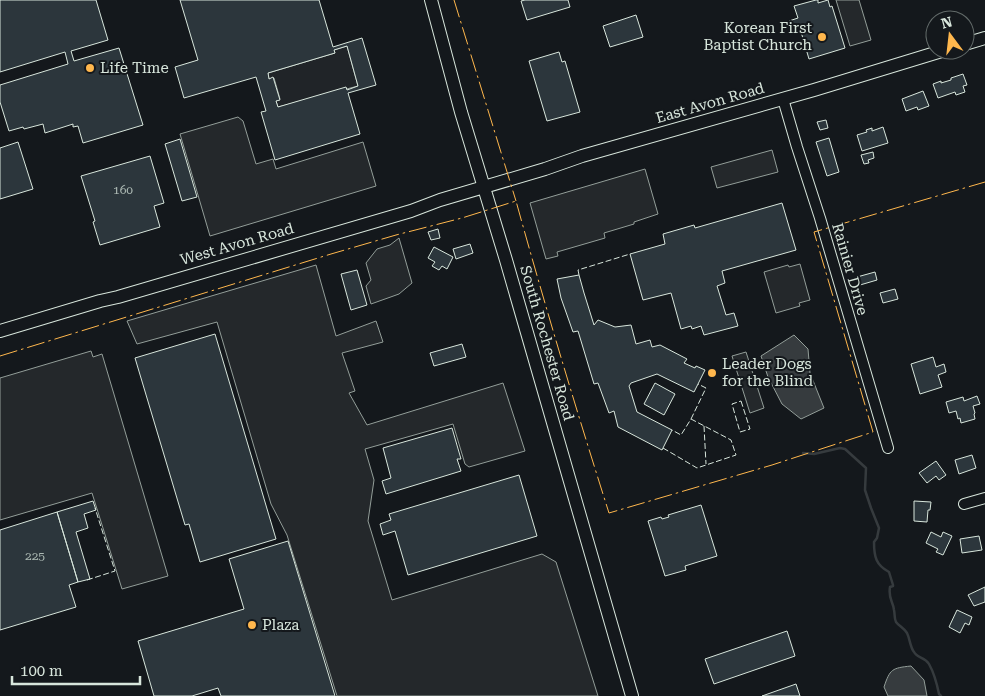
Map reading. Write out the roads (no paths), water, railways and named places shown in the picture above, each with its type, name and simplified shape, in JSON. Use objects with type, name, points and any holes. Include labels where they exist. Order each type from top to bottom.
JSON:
[{"type":"main road","name":"South Rochester Road","points":[[431,0],[449,70],[632,696]]},
{"type":"main road","name":"East Avon Road","points":[[484,187],[582,156],[783,99],[925,56]]},
{"type":"main road","name":"West Avon Road","points":[[0,331],[411,211],[484,187]]},
{"type":"street","name":"Rainier Drive","points":[[783,99],[888,448]]},
{"type":"street","points":[[964,504],[985,498]]},
{"type":"waterway","points":[[803,453],[814,454],[840,448],[845,449],[866,468],[865,490],[879,528],[874,542],[875,556],[881,566],[889,572],[893,585],[890,587],[890,594],[895,620],[907,633],[915,654],[929,664],[941,696]]},
{"type":"place","name":"Korean First Baptist Church","points":[[822,37]]},
{"type":"place","name":"Life Time","points":[[90,68]]},
{"type":"place","name":"Leader Dogs for the Blind","points":[[712,373]]},
{"type":"place","name":"Plaza","points":[[252,625]]}]
